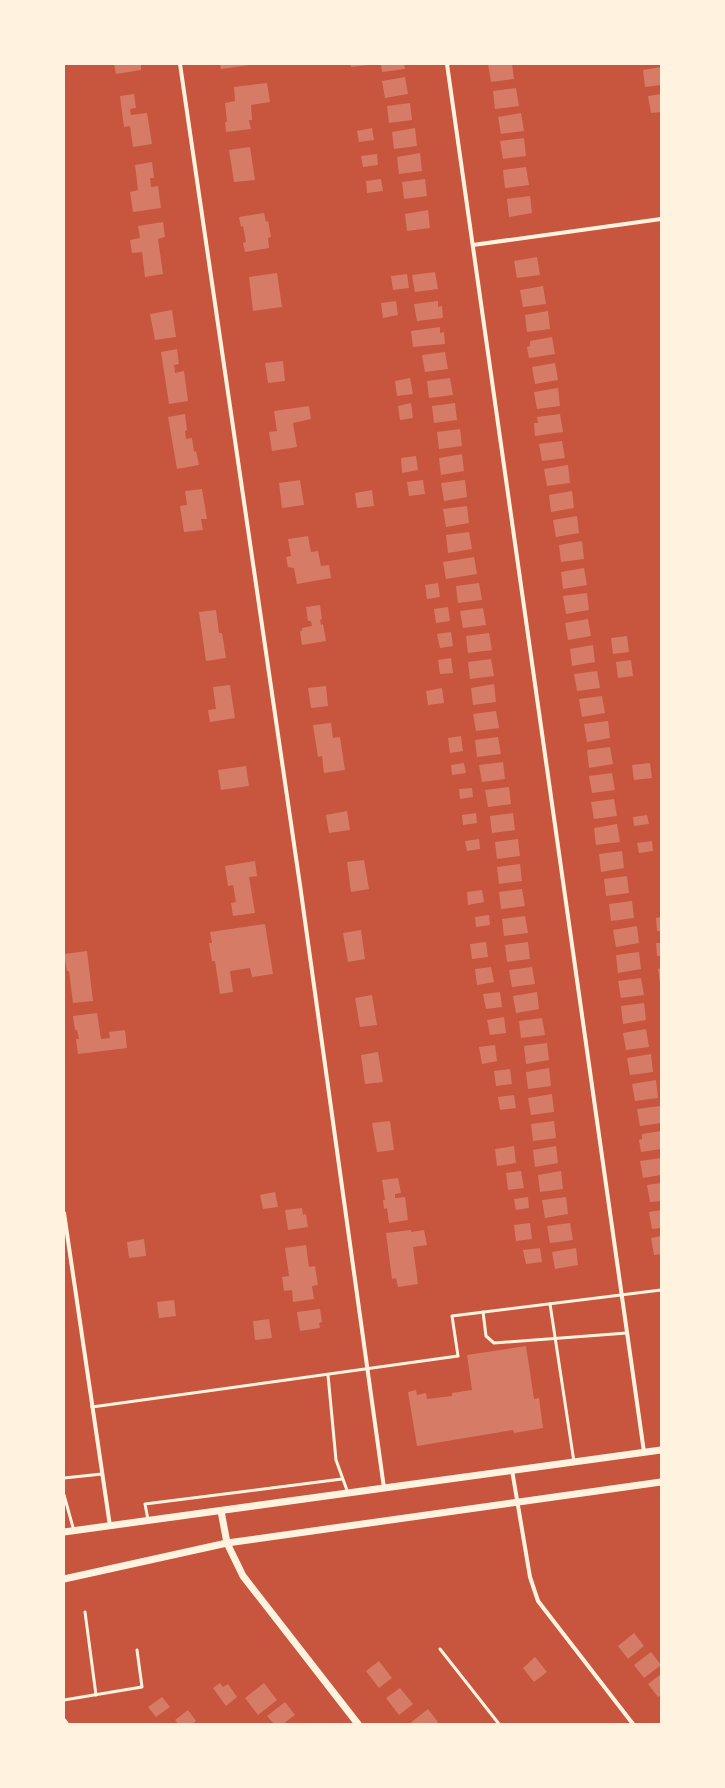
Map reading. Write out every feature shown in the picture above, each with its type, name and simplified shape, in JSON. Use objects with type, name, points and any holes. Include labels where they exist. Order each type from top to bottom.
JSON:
[{"type":"street","points":[[180,64],[299,877],[384,1488]]},
{"type":"street","points":[[447,64],[644,1452]]},
{"type":"street","points":[[473,245],[661,219]]},
{"type":"street","points":[[64,1213],[110,1526]]},
{"type":"street","points":[[64,1532],[661,1450]]},
{"type":"street","points":[[512,1470],[530,1577],[538,1601],[633,1724]]},
{"type":"street","points":[[64,1578],[227,1543],[661,1482]]},
{"type":"street","points":[[221,1511],[227,1543],[243,1576],[358,1724]]},
{"type":"street","points":[[64,1720],[66,1724]]},
{"type":"lane","points":[[92,1408],[368,1370],[458,1356],[452,1316],[661,1290]]},
{"type":"lane","points":[[550,1304],[574,1462]]},
{"type":"lane","points":[[482,1312],[486,1336],[494,1343],[627,1333]]},
{"type":"lane","points":[[328,1375],[336,1460],[348,1493]]},
{"type":"lane","points":[[64,1478],[102,1474]]},
{"type":"lane","points":[[148,1521],[145,1504],[342,1479]]},
{"type":"lane","points":[[64,1494],[74,1531]]},
{"type":"lane","points":[[85,1612],[96,1695]]},
{"type":"lane","points":[[440,1649],[499,1724]]},
{"type":"lane","points":[[64,1700],[142,1688],[137,1650]]},
{"type":"building","points":[[114,64],[141,64],[141,70],[116,74]]},
{"type":"building","points":[[220,64],[250,64],[250,65],[221,69]]},
{"type":"building","points":[[350,64],[367,64],[368,65],[351,67]]},
{"type":"building","points":[[381,64],[404,64],[405,69],[382,72]]},
{"type":"building","points":[[488,64],[512,64],[514,79],[491,82]]},
{"type":"building","points":[[661,67],[661,85],[645,87],[643,70]]},
{"type":"building","points":[[405,77],[408,94],[385,98],[382,81]]},
{"type":"building","points":[[267,83],[270,102],[251,105],[252,120],[249,120],[251,129],[226,132],[225,122],[227,122],[225,103],[235,101],[234,87]]},
{"type":"building","points":[[516,88],[519,106],[495,109],[493,91]]},
{"type":"building","points":[[134,94],[136,108],[130,109],[131,115],[147,113],[152,144],[133,147],[130,126],[124,127],[120,96]]},
{"type":"building","points":[[661,94],[661,112],[651,113],[648,96]]},
{"type":"building","points":[[410,103],[412,120],[389,123],[387,106]]},
{"type":"building","points":[[521,113],[524,131],[501,134],[498,117]]},
{"type":"building","points":[[372,128],[374,140],[359,142],[357,131]]},
{"type":"building","points":[[415,128],[417,146],[394,149],[392,132]]},
{"type":"building","points":[[524,138],[526,156],[503,159],[500,141]]},
{"type":"building","points":[[250,147],[255,180],[234,182],[229,150]]},
{"type":"building","points":[[420,153],[422,171],[399,174],[397,157]]},
{"type":"building","points":[[377,154],[378,165],[363,167],[361,156]]},
{"type":"building","points":[[152,162],[154,178],[150,178],[151,187],[158,186],[161,208],[133,212],[130,192],[138,190],[135,165]]},
{"type":"building","points":[[526,167],[529,185],[505,188],[503,170]]},
{"type":"building","points":[[381,179],[383,191],[367,193],[366,181]]},
{"type":"building","points":[[425,179],[427,196],[404,199],[402,182]]},
{"type":"building","points":[[530,196],[532,213],[509,217],[507,199]]},
{"type":"building","points":[[428,210],[430,228],[407,231],[405,214]]},
{"type":"building","points":[[264,213],[266,222],[268,221],[271,237],[268,238],[269,248],[245,252],[243,243],[246,242],[243,226],[241,227],[239,217]]},
{"type":"building","points":[[163,222],[165,237],[158,239],[163,274],[145,277],[142,252],[132,253],[130,240],[140,238],[138,226]]},
{"type":"building","points":[[537,257],[540,275],[517,278],[514,261]]},
{"type":"building","points":[[435,272],[438,289],[415,292],[412,275]]},
{"type":"building","points":[[277,273],[282,307],[253,311],[249,277]]},
{"type":"building","points":[[407,274],[409,288],[393,290],[391,276]]},
{"type":"building","points":[[543,286],[546,304],[523,307],[520,290]]},
{"type":"building","points":[[396,301],[398,315],[383,318],[381,303]]},
{"type":"building","points":[[438,301],[438,307],[442,306],[443,318],[417,321],[414,304]]},
{"type":"building","points":[[172,310],[176,337],[155,340],[150,314]]},
{"type":"building","points":[[548,311],[550,329],[527,332],[525,315]]},
{"type":"building","points":[[440,327],[440,333],[444,332],[445,344],[413,347],[411,331]]},
{"type":"building","points":[[552,337],[555,354],[529,358],[527,347],[530,346],[530,341]]},
{"type":"building","points":[[177,349],[179,364],[174,365],[175,373],[184,371],[188,401],[169,404],[161,352]]},
{"type":"building","points":[[445,352],[448,369],[425,372],[422,355]]},
{"type":"building","points":[[283,361],[285,381],[268,383],[265,363]]},
{"type":"building","points":[[555,363],[558,380],[535,384],[532,367]]},
{"type":"building","points":[[410,378],[413,394],[397,396],[395,381]]},
{"type":"building","points":[[450,378],[453,395],[429,398],[427,381]]},
{"type":"building","points":[[558,388],[560,406],[537,409],[534,392]]},
{"type":"building","points":[[411,403],[413,418],[400,420],[398,406]]},
{"type":"building","points":[[455,403],[457,420],[434,423],[432,406]]},
{"type":"building","points":[[309,406],[311,419],[293,423],[297,447],[272,451],[269,432],[277,431],[274,411]]},
{"type":"building","points":[[185,414],[187,430],[185,431],[186,439],[192,438],[194,452],[196,451],[199,465],[177,469],[168,417]]},
{"type":"building","points":[[560,414],[563,432],[535,436],[534,423],[538,423],[537,417]]},
{"type":"building","points":[[460,429],[462,446],[439,449],[437,432]]},
{"type":"building","points":[[562,441],[565,458],[542,461],[539,444]]},
{"type":"building","points":[[462,454],[464,471],[441,475],[439,458]]},
{"type":"building","points":[[416,456],[418,470],[402,473],[401,458]]},
{"type":"building","points":[[568,465],[570,483],[547,486],[544,469]]},
{"type":"building","points":[[300,480],[304,505],[282,508],[279,483]]},
{"type":"building","points":[[423,480],[425,494],[409,496],[407,482]]},
{"type":"building","points":[[465,480],[467,497],[444,501],[441,483]]},
{"type":"building","points":[[202,489],[207,519],[201,519],[203,530],[184,532],[180,506],[187,505],[185,491]]},
{"type":"building","points":[[372,490],[374,506],[357,508],[355,493]]},
{"type":"building","points":[[572,491],[574,508],[551,512],[549,495]]},
{"type":"building","points":[[467,506],[469,523],[446,527],[443,509]]},
{"type":"building","points":[[577,516],[579,533],[556,537],[553,520]]},
{"type":"building","points":[[469,532],[472,549],[448,553],[446,535]]},
{"type":"building","points":[[308,536],[311,552],[318,551],[321,566],[329,565],[331,578],[297,584],[294,568],[288,567],[286,557],[291,556],[288,539]]},
{"type":"building","points":[[582,541],[584,559],[561,562],[559,545]]},
{"type":"building","points":[[474,557],[477,574],[446,579],[443,562]]},
{"type":"building","points":[[584,568],[587,585],[563,589],[561,572]]},
{"type":"building","points":[[438,583],[440,597],[427,599],[425,585]]},
{"type":"building","points":[[479,583],[482,600],[458,603],[456,586]]},
{"type":"building","points":[[587,593],[589,610],[566,614],[563,596]]},
{"type":"building","points":[[320,605],[322,619],[320,620],[321,625],[323,624],[326,641],[302,645],[300,631],[302,631],[302,628],[312,626],[311,621],[308,621],[306,607]]},
{"type":"building","points":[[448,607],[450,621],[436,623],[434,609]]},
{"type":"building","points":[[483,608],[486,625],[463,628],[460,611]]},
{"type":"building","points":[[216,610],[219,633],[222,633],[226,658],[206,661],[199,612]]},
{"type":"building","points":[[588,619],[591,636],[568,640],[565,623]]},
{"type":"building","points":[[451,632],[453,646],[440,648],[437,634]]},
{"type":"building","points":[[489,633],[492,650],[468,653],[466,636]]},
{"type":"building","points":[[627,636],[629,652],[613,654],[611,638]]},
{"type":"building","points":[[593,645],[595,662],[572,666],[570,649]]},
{"type":"building","points":[[451,658],[453,673],[440,674],[438,660]]},
{"type":"building","points":[[491,659],[494,676],[470,679],[468,662]]},
{"type":"building","points":[[631,660],[633,676],[618,678],[616,662]]},
{"type":"building","points":[[597,671],[600,688],[577,691],[574,674]]},
{"type":"building","points":[[494,684],[496,702],[473,705],[471,688]]},
{"type":"building","points":[[230,685],[235,718],[210,722],[208,710],[216,709],[213,687]]},
{"type":"building","points":[[326,686],[328,706],[311,708],[308,688]]},
{"type":"building","points":[[442,688],[444,703],[428,705],[426,691]]},
{"type":"building","points":[[602,696],[605,713],[582,717],[579,699]]},
{"type":"building","points":[[496,711],[499,728],[476,731],[473,714]]},
{"type":"building","points":[[608,721],[610,738],[587,742],[584,724]]},
{"type":"building","points":[[331,723],[333,738],[340,737],[345,770],[324,773],[322,756],[318,757],[313,725]]},
{"type":"building","points":[[461,736],[463,751],[450,753],[448,738]]},
{"type":"building","points":[[498,737],[501,754],[477,757],[475,740]]},
{"type":"building","points":[[610,747],[613,764],[589,768],[587,750]]},
{"type":"building","points":[[503,762],[505,779],[482,782],[479,765]]},
{"type":"building","points":[[464,763],[466,773],[452,775],[451,765]]},
{"type":"building","points":[[650,763],[652,778],[634,780],[632,765]]},
{"type":"building","points":[[246,766],[249,786],[221,790],[218,770]]},
{"type":"building","points":[[612,773],[615,790],[592,793],[589,776]]},
{"type":"building","points":[[509,787],[511,804],[488,807],[485,790]]},
{"type":"building","points":[[472,788],[473,797],[460,799],[459,789]]},
{"type":"building","points":[[614,799],[617,816],[594,819],[591,802]]},
{"type":"building","points":[[347,811],[350,830],[329,833],[326,815]]},
{"type":"building","points":[[476,813],[477,823],[463,825],[462,815]]},
{"type":"building","points":[[513,813],[515,830],[492,833],[490,816]]},
{"type":"building","points":[[647,815],[649,824],[634,826],[633,817]]},
{"type":"building","points":[[617,824],[620,842],[596,845],[594,828]]},
{"type":"building","points":[[479,839],[480,849],[467,851],[465,841]]},
{"type":"building","points":[[518,839],[520,856],[497,859],[495,842]]},
{"type":"building","points":[[652,841],[653,851],[639,853],[637,843]]},
{"type":"building","points":[[622,851],[624,868],[601,872],[599,854]]},
{"type":"building","points":[[364,860],[369,889],[351,892],[347,862]]},
{"type":"building","points":[[255,861],[257,876],[249,877],[255,913],[233,916],[231,903],[236,902],[233,885],[228,886],[225,866]]},
{"type":"building","points":[[520,864],[522,881],[499,884],[497,867]]},
{"type":"building","points":[[627,876],[629,893],[606,896],[604,879]]},
{"type":"building","points":[[522,889],[525,906],[501,909],[499,892]]},
{"type":"building","points":[[482,890],[484,902],[468,905],[467,892]]},
{"type":"building","points":[[632,901],[634,918],[611,921],[609,904]]},
{"type":"building","points":[[489,915],[490,925],[476,927],[475,917]]},
{"type":"building","points":[[525,916],[528,933],[504,936],[502,919]]},
{"type":"building","points":[[661,917],[661,931],[657,931],[656,918]]},
{"type":"building","points":[[265,924],[273,974],[252,977],[250,968],[230,971],[233,992],[220,994],[215,961],[212,961],[209,943],[212,943],[210,932]]},
{"type":"building","points":[[637,926],[639,943],[616,947],[613,930]]},
{"type":"building","points":[[361,930],[365,959],[348,962],[343,933]]},
{"type":"building","points":[[486,942],[488,957],[472,959],[470,944]]},
{"type":"building","points":[[528,942],[530,959],[507,962],[505,945]]},
{"type":"building","points":[[656,943],[661,943],[661,956],[657,956]]},
{"type":"building","points":[[87,951],[93,1001],[73,1003],[69,971],[67,971],[64,954]]},
{"type":"building","points":[[639,952],[641,969],[618,973],[616,955]]},
{"type":"building","points":[[491,967],[494,982],[477,985],[475,969]]},
{"type":"building","points":[[532,967],[535,984],[512,987],[509,970]]},
{"type":"building","points":[[661,968],[661,982],[660,983],[658,969]]},
{"type":"building","points":[[641,978],[644,995],[621,998],[618,981]]},
{"type":"building","points":[[500,992],[502,1007],[486,1009],[483,994]]},
{"type":"building","points":[[537,992],[539,1009],[516,1013],[513,996]]},
{"type":"building","points":[[372,995],[377,1025],[360,1027],[355,998]]},
{"type":"building","points":[[644,1003],[646,1020],[623,1024],[621,1006]]},
{"type":"building","points":[[97,1013],[101,1039],[110,1038],[109,1032],[125,1030],[127,1048],[78,1054],[76,1039],[79,1039],[77,1030],[75,1030],[73,1016]]},
{"type":"building","points":[[504,1017],[506,1033],[490,1035],[487,1020]]},
{"type":"building","points":[[542,1018],[545,1035],[521,1038],[519,1021]]},
{"type":"building","points":[[646,1029],[649,1047],[626,1050],[623,1033]]},
{"type":"building","points":[[547,1043],[549,1060],[526,1064],[524,1046]]},
{"type":"building","points":[[495,1045],[497,1061],[482,1064],[479,1047]]},
{"type":"building","points":[[378,1052],[383,1082],[365,1084],[361,1055]]},
{"type":"building","points":[[651,1054],[653,1072],[630,1075],[627,1058]]},
{"type":"building","points":[[549,1068],[551,1086],[528,1089],[526,1072]]},
{"type":"building","points":[[510,1069],[512,1084],[496,1086],[494,1071]]},
{"type":"building","points":[[656,1080],[658,1098],[635,1101],[632,1084]]},
{"type":"building","points":[[552,1094],[554,1112],[531,1115],[528,1098]]},
{"type":"building","points":[[514,1095],[516,1108],[500,1110],[498,1097]]},
{"type":"building","points":[[660,1106],[661,1123],[640,1126],[637,1109]]},
{"type":"building","points":[[390,1121],[394,1150],[377,1152],[372,1123]]},
{"type":"building","points":[[554,1121],[556,1138],[533,1141],[531,1124]]},
{"type":"building","points":[[661,1131],[661,1149],[641,1152],[639,1140],[642,1139],[642,1134]]},
{"type":"building","points":[[514,1146],[516,1163],[497,1166],[495,1149]]},
{"type":"building","points":[[556,1146],[558,1163],[535,1167],[533,1150]]},
{"type":"building","points":[[661,1158],[661,1175],[643,1178],[640,1161]]},
{"type":"building","points":[[521,1171],[524,1188],[508,1190],[506,1173]]},
{"type":"building","points":[[561,1171],[563,1189],[540,1192],[538,1175]]},
{"type":"building","points":[[398,1178],[401,1193],[395,1194],[395,1198],[405,1197],[408,1220],[389,1223],[387,1208],[384,1209],[383,1200],[385,1200],[382,1180]]},
{"type":"building","points":[[661,1183],[661,1201],[650,1202],[647,1185]]},
{"type":"building","points":[[275,1192],[278,1207],[263,1209],[260,1195]]},
{"type":"building","points":[[528,1197],[529,1208],[516,1210],[514,1199]]},
{"type":"building","points":[[566,1197],[568,1214],[545,1218],[542,1200]]},
{"type":"building","points":[[302,1208],[303,1215],[306,1214],[308,1227],[288,1230],[285,1210]]},
{"type":"building","points":[[661,1210],[661,1228],[652,1229],[649,1212]]},
{"type":"building","points":[[530,1223],[532,1239],[516,1241],[514,1225]]},
{"type":"building","points":[[570,1223],[573,1240],[550,1243],[547,1226]]},
{"type":"building","points":[[411,1230],[411,1232],[424,1230],[427,1245],[413,1247],[418,1284],[398,1287],[396,1278],[392,1279],[386,1233]]},
{"type":"building","points":[[661,1236],[661,1254],[654,1255],[651,1238]]},
{"type":"building","points":[[144,1239],[146,1256],[129,1258],[127,1242]]},
{"type":"building","points":[[306,1245],[309,1267],[315,1266],[318,1285],[312,1286],[314,1299],[293,1302],[292,1290],[284,1291],[282,1277],[289,1276],[285,1248]]},
{"type":"building","points":[[540,1248],[542,1262],[526,1264],[523,1250]]},
{"type":"building","points":[[576,1248],[578,1265],[555,1269],[552,1252]]},
{"type":"building","points":[[174,1300],[176,1316],[159,1318],[157,1302]]},
{"type":"building","points":[[320,1309],[322,1322],[319,1323],[320,1328],[300,1331],[297,1312]]},
{"type":"building","points":[[269,1319],[272,1338],[255,1340],[253,1321]]},
{"type":"building","points":[[526,1346],[534,1399],[539,1398],[543,1428],[514,1433],[513,1430],[417,1446],[408,1392],[416,1390],[417,1395],[426,1393],[427,1399],[452,1396],[452,1393],[472,1390],[467,1355]]},
{"type":"building","points":[[634,1633],[644,1646],[628,1659],[618,1646]]},
{"type":"building","points":[[651,1652],[661,1665],[644,1678],[634,1665]]},
{"type":"building","points":[[535,1657],[547,1672],[534,1682],[523,1668]]},
{"type":"building","points":[[379,1661],[392,1678],[379,1688],[366,1671]]},
{"type":"building","points":[[661,1674],[661,1695],[658,1697],[648,1684]]},
{"type":"building","points":[[220,1683],[223,1687],[228,1684],[237,1697],[226,1706],[213,1688]]},
{"type":"building","points":[[264,1683],[277,1700],[258,1715],[245,1698]]},
{"type":"building","points":[[400,1688],[413,1704],[399,1715],[386,1698]]},
{"type":"building","points":[[162,1697],[170,1707],[156,1717],[148,1707]]},
{"type":"building","points":[[285,1702],[295,1715],[283,1724],[274,1724],[267,1716]]},
{"type":"building","points":[[428,1709],[438,1722],[435,1724],[409,1724]]},
{"type":"building","points":[[188,1710],[196,1721],[192,1724],[178,1724],[175,1720]]}]
